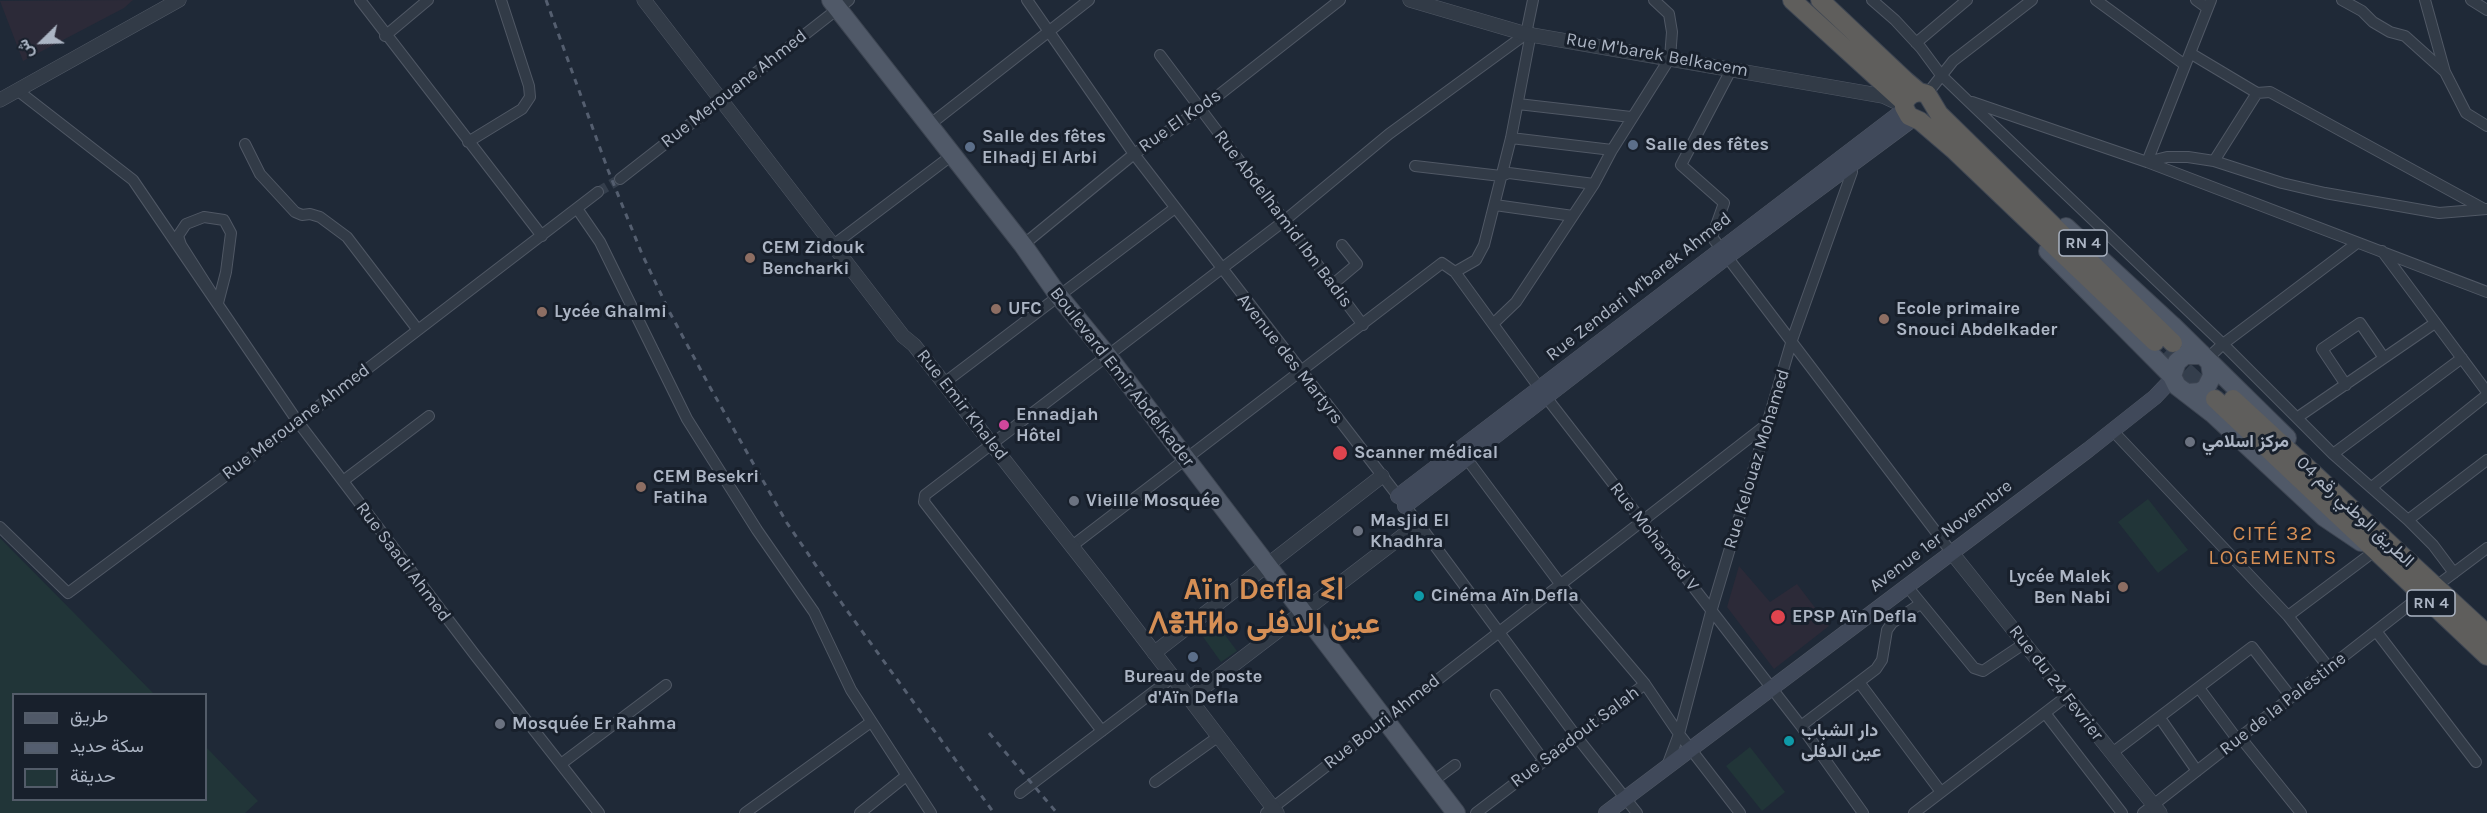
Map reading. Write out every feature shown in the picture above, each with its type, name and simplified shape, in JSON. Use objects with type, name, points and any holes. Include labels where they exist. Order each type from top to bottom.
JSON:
[{"type":"highway","name":"RN 4","points":[[1792,0],[1909,112],[1958,143],[2169,347]]},
{"type":"highway","name":"RN 4","points":[[1829,4],[1927,97],[1958,143]]},
{"type":"highway","points":[[1908,96],[1927,97],[1931,114],[1909,112],[1908,96]]},
{"type":"highway","name":"الطريق الوطني رقم 04","points":[[2487,634],[2429,591],[2376,550],[2219,394],[2400,554],[2429,591],[2487,656]]},
{"type":"main road","name":"Boulevard Emir Abdelkader","points":[[839,3],[928,126],[1023,245],[1058,296],[1107,356],[1386,718],[1456,813]]},
{"type":"main road","points":[[1401,501],[1909,112]]},
{"type":"main road","name":"RN 4","points":[[1958,143],[2017,181],[2206,359],[2368,517],[2400,554]]},
{"type":"main road","name":"RN 4","points":[[1958,143],[2032,236],[2179,384],[2324,517],[2376,550]]},
{"type":"main road","points":[[2191,354],[2206,359],[2212,370],[2210,382],[2200,392],[2179,384],[2174,367],[2181,358],[2191,354]]},
{"type":"main road","name":"Avenue 1er Novembre","points":[[1606,813],[2155,397],[2179,384]]},
{"type":"street","points":[[0,89],[161,0]]},
{"type":"street","points":[[0,100],[179,0]]},
{"type":"street","points":[[360,0],[385,36],[542,236]]},
{"type":"street","points":[[385,36],[428,0]]},
{"type":"street","points":[[468,142],[522,109],[530,97],[529,86],[501,0]]},
{"type":"street","name":"Rue Emir Khaled","points":[[644,0],[832,246],[903,336],[914,345],[1190,698],[1272,811]]},
{"type":"street","name":"Avenue des Martyrs","points":[[1028,0],[1174,208],[1382,476],[1576,736],[1637,813]]},
{"type":"street","points":[[928,126],[1089,0]]},
{"type":"street","name":"Rue El Kods","points":[[1023,245],[1134,154],[1201,109],[1340,0]]},
{"type":"street","name":"Rue M'barek Belkacem","points":[[1410,0],[1528,34],[1883,96],[1909,112]]},
{"type":"street","points":[[1455,272],[1476,260],[1484,245],[1518,105],[1533,0]]},
{"type":"street","points":[[1493,324],[1516,302],[1594,184],[1631,117],[1670,58],[1672,32],[1669,14],[1654,0]]},
{"type":"street","points":[[1872,0],[1916,43],[1941,75],[2223,344],[2333,454],[2408,520],[2433,545],[2454,573]]},
{"type":"street","points":[[1916,43],[1967,0]]},
{"type":"street","points":[[1927,97],[1953,61],[2032,0]]},
{"type":"street","points":[[2096,0],[2185,65]]},
{"type":"street","points":[[2146,162],[2209,4],[2196,0]]},
{"type":"street","points":[[2342,0],[2362,11],[2373,22],[2390,32],[2405,36],[2445,72]]},
{"type":"street","points":[[2425,0],[2445,72],[2466,113],[2487,126]]},
{"type":"street","points":[[2471,0],[2487,10]]},
{"type":"street","name":"Rue Merouane Ahmed","points":[[620,179],[839,3]]},
{"type":"street","points":[[1102,731],[924,502],[925,495],[1284,221],[1389,134],[1528,34]]},
{"type":"street","points":[[2190,53],[2257,93],[2270,92],[2486,209]]},
{"type":"street","name":"Rue Abdelhamid Ibn Badis","points":[[1160,55],[1363,325]]},
{"type":"street","points":[[1732,68],[1681,165],[1724,203],[1713,237],[1952,553]]},
{"type":"street","points":[[17,90],[132,180],[218,303]]},
{"type":"street","points":[[2214,161],[2257,93]]},
{"type":"street","points":[[1968,101],[2146,162],[2487,292]]},
{"type":"street","points":[[1518,105],[1631,117]]},
{"type":"street","points":[[1511,138],[1612,150]]},
{"type":"street","points":[[245,144],[260,174],[295,212],[320,217],[348,237],[418,330]]},
{"type":"street","points":[[832,246],[951,156]]},
{"type":"street","points":[[2146,162],[2177,156],[2214,161],[2282,183],[2325,193],[2439,213],[2486,209]]},
{"type":"street","name":"Rue Kelouaz Mohamed","points":[[1667,767],[1679,734],[1712,612],[1792,340],[1852,172],[1844,162]]},
{"type":"street","points":[[1415,166],[1501,176],[1509,173],[1594,184]]},
{"type":"street","name":"Rue Merouane Ahmed","points":[[0,527],[68,593],[265,444],[298,422],[578,210],[598,192]]},
{"type":"street","points":[[1495,205],[1573,216]]},
{"type":"street","points":[[944,383],[1174,208]]},
{"type":"street","points":[[578,210],[600,242],[687,418],[757,530],[814,612],[842,673],[871,722],[931,813]]},
{"type":"street","name":"Rue Saadi Ahmed","points":[[218,303],[226,272],[231,233],[224,220],[204,217],[186,224],[178,236],[181,245],[218,303],[298,422],[342,481],[599,813]]},
{"type":"street","points":[[2206,359],[2357,243]]},
{"type":"street","points":[[1332,285],[1357,264],[1342,245]]},
{"type":"street","points":[[2372,487],[2487,394],[2382,251]]},
{"type":"street","name":"Rue Mohamed V","points":[[1363,325],[1442,263],[1455,272],[1543,392],[1801,726],[1863,813]]},
{"type":"street","points":[[2346,385],[2322,349],[2360,323],[2384,358]]},
{"type":"street","points":[[2298,417],[2435,323]]},
{"type":"street","points":[[1072,546],[1299,371],[1363,325]]},
{"type":"street","points":[[2333,454],[2462,358]]},
{"type":"street","points":[[342,481],[429,416]]},
{"type":"street","name":"Rue Bouri Ahmed","points":[[1272,811],[1386,718],[1766,425]]},
{"type":"street","points":[[2112,430],[2288,616],[2329,668]]},
{"type":"street","points":[[1463,453],[1561,585],[1645,684],[1690,749],[1740,813]]},
{"type":"street","points":[[2408,520],[2487,460]]},
{"type":"street","points":[[1154,653],[1268,567],[1382,476]]},
{"type":"street","points":[[1190,698],[1418,524]]},
{"type":"street","name":"Rue de la Palestine","points":[[2152,810],[2238,738],[2487,548]]},
{"type":"street","points":[[2288,616],[2376,550]]},
{"type":"street","name":"Rue du 24 Fevrier","points":[[1952,553],[2112,753],[2152,810]]},
{"type":"street","points":[[1906,585],[1974,668],[1983,670],[2025,643]]},
{"type":"street","points":[[1801,726],[1876,669],[1882,660],[1887,630],[1892,623],[1920,604]]},
{"type":"street","points":[[2376,631],[2475,762]]},
{"type":"street","points":[[2112,753],[2252,647],[2291,697]]},
{"type":"street","points":[[1020,793],[1173,677]]},
{"type":"street","points":[[1859,682],[1941,792]]},
{"type":"street","name":"Rue Saadout Salah","points":[[1476,813],[1645,684]]},
{"type":"street","points":[[561,764],[666,685]]},
{"type":"street","points":[[2199,688],[2301,813]]},
{"type":"street","points":[[1496,695],[1544,761]]},
{"type":"street","points":[[1914,813],[2067,696]]},
{"type":"street","points":[[2044,713],[2122,813]]},
{"type":"street","points":[[2160,718],[2197,771]]},
{"type":"street","points":[[745,813],[871,722]]},
{"type":"street","points":[[1155,782],[1219,736]]},
{"type":"street","points":[[1432,782],[1455,765]]},
{"type":"street","points":[[860,813],[906,776]]},
{"type":"shaded area","points":[[133,0],[124,8],[23,61],[0,1]]},
{"type":"shaded area","name":"EPSP Aïn Defla","points":[[1739,566],[1770,602],[1797,584],[1829,626],[1774,669],[1727,607]]},
{"type":"green space","points":[[2148,499],[2188,550],[2158,573],[2118,522]]},
{"type":"green space","points":[[0,538],[153,693],[12,693],[12,801],[207,801],[207,748],[258,801],[245,813],[0,813]]},
{"type":"green space","points":[[1216,623],[1237,651],[1221,662],[1201,634]]},
{"type":"green space","points":[[1750,747],[1785,792],[1762,811],[1726,766]]},
{"type":"tunnel","points":[[598,192],[620,179]]},
{"type":"tunnel","points":[[2165,352],[2215,399]]},
{"type":"railway","points":[[546,0],[608,170],[642,254],[669,311],[711,389],[787,523],[843,605],[994,813]]},
{"type":"railway","points":[[989,733],[1057,813]]},
{"type":"place","name":"Salle des fêtes","points":[[1633,145]]},
{"type":"place","name":"Salle des fêtes Elhadj El Arbi","points":[[970,147]]},
{"type":"place","name":"CEM Zidouk Bencharki","points":[[750,258]]},
{"type":"place","name":"UFC","points":[[996,309]]},
{"type":"place","name":"Lycée Ghalmi","points":[[542,312]]},
{"type":"place","name":"Ecole primaire Snouci Abdelkader","points":[[1884,319]]},
{"type":"place","name":"Ennadjah Hôtel","points":[[1004,425]]},
{"type":"place","name":"مركز اسلامي","points":[[2190,442]]},
{"type":"place","name":"Scanner médical","points":[[1340,453]]},
{"type":"place","name":"CEM Besekri Fatiha","points":[[641,487]]},
{"type":"place","name":"Vieille Mosquée","points":[[1074,501]]},
{"type":"place","name":"Masjid El Khadhra","points":[[1358,531]]},
{"type":"place","name":"Lycée Malek Ben Nabi","points":[[2123,587]]},
{"type":"place","name":"Cinéma Aïn Defla","points":[[1419,596]]},
{"type":"place","name":"EPSP Aïn Defla","points":[[1778,617]]},
{"type":"place","name":"Bureau de poste d'Aïn Defla","points":[[1193,657]]},
{"type":"place","name":"Mosquée Er Rahma","points":[[500,724]]},
{"type":"place","name":"دار الشباب عين الدفلى","points":[[1789,741]]},
{"type":"district","name":"CITÉ 32 LOGEMENTS","points":[[2273,546]]},
{"type":"district","name":"Aïn Defla ⵉⵏ ⴷⴻⴼⵍⴰ عين الدفلى","points":[[1264,607]]}]
